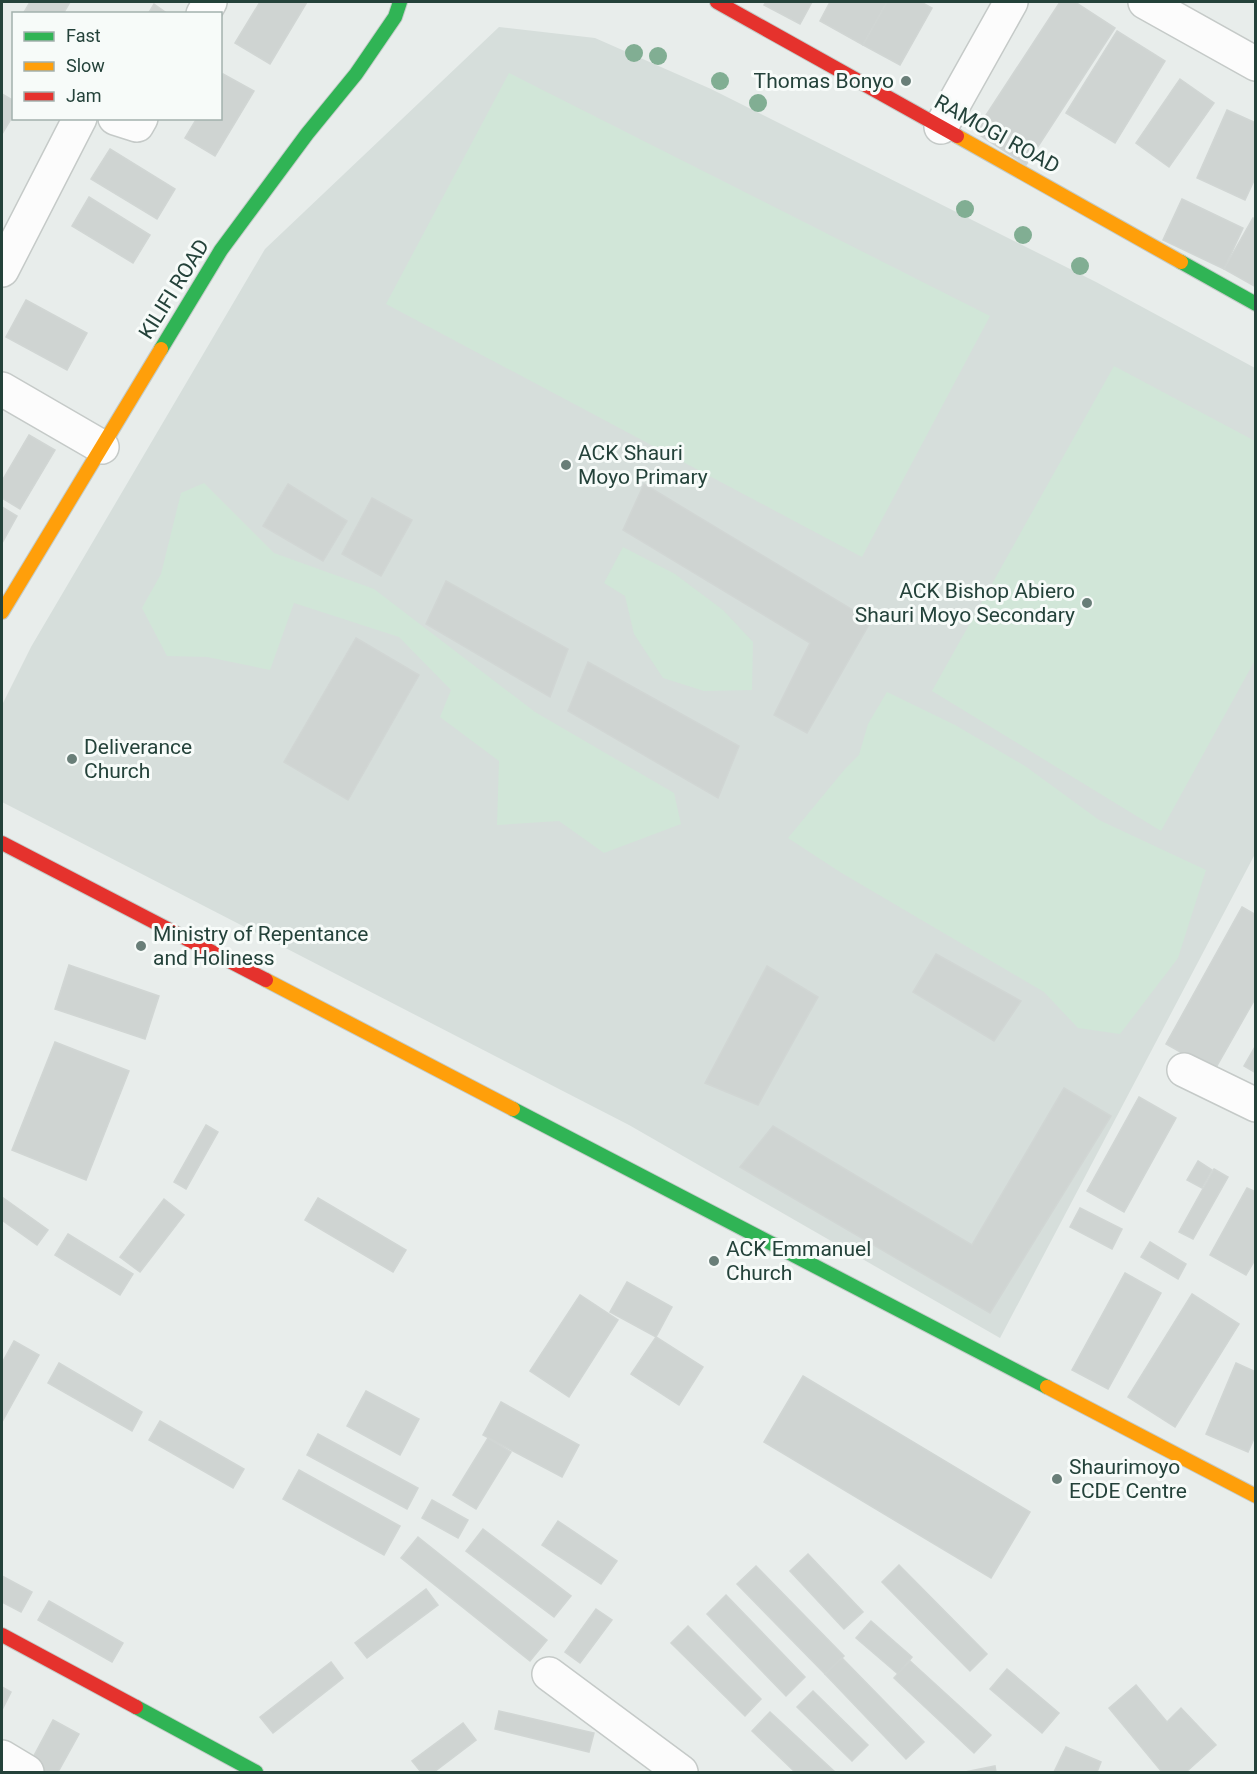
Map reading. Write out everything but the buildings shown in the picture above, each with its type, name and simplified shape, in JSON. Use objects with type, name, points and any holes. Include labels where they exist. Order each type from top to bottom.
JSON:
[{"type":"street","name":"KILIFI ROAD","points":[[2,612],[221,250],[307,134],[356,74],[395,17],[400,2]]},
{"type":"street","name":"RAMOGI ROAD","points":[[717,2],[1256,304]]},
{"type":"street","points":[[941,127],[1011,2]]},
{"type":"street","points":[[1145,2],[1256,64]]},
{"type":"street","points":[[2,270],[79,120]]},
{"type":"street","points":[[121,120],[137,125],[140,120]]},
{"type":"street","points":[[2,389],[102,447]]},
{"type":"street","points":[[2,843],[1256,1496]]},
{"type":"street","points":[[1184,1070],[1256,1105]]},
{"type":"street","points":[[2,1635],[256,1773]]},
{"type":"street","points":[[549,1674],[681,1773]]},
{"type":"street","points":[[2,1757],[27,1773]]},
{"type":"shaded area","name":"ACK Shauri Moyo Primary","points":[[499,27],[595,38],[711,89],[1096,282],[1255,368],[1255,854],[1000,1338],[629,1125],[2,802],[2,705],[31,647],[265,249]]},
{"type":"green space","points":[[509,73],[990,316],[862,557],[386,304]]},
{"type":"green space","points":[[1114,366],[1255,441],[1255,660],[1161,831],[932,691]]},
{"type":"green space","points":[[204,483],[274,553],[374,589],[535,712],[674,793],[681,824],[604,853],[559,821],[497,825],[499,761],[440,717],[451,690],[399,637],[294,603],[270,670],[207,657],[167,656],[142,608],[161,574],[181,493]]},
{"type":"green space","points":[[623,547],[675,574],[723,610],[753,642],[752,690],[704,691],[663,678],[634,634],[625,596],[604,583]]},
{"type":"green space","points":[[887,692],[955,725],[1025,766],[1099,820],[1206,870],[1178,958],[1120,1034],[1078,1028],[1044,992],[840,872],[788,838],[859,755],[868,724]]},
{"type":"traffic: fast","points":[[161,349],[221,250],[307,134],[356,74],[395,17],[400,2]]},
{"type":"traffic: fast","points":[[1181,262],[1256,304]]},
{"type":"traffic: fast","points":[[513,1109],[1047,1387]]},
{"type":"traffic: fast","points":[[136,1707],[256,1772]]},
{"type":"traffic: slow","points":[[957,136],[1181,262]]},
{"type":"traffic: slow","points":[[2,612],[161,349]]},
{"type":"traffic: slow","points":[[266,980],[513,1109]]},
{"type":"traffic: slow","points":[[1047,1387],[1256,1496]]},
{"type":"traffic: jam","points":[[717,2],[957,136]]},
{"type":"traffic: jam","points":[[2,843],[266,980]]},
{"type":"traffic: jam","points":[[2,1635],[136,1707]]},
{"type":"place","name":"Thomas Bonyo","points":[[906,81]]},
{"type":"place","name":"ACK Shauri Moyo Primary","points":[[566,465]]},
{"type":"place","name":"ACK Bishop Abiero Shauri Moyo Secondary","points":[[1087,603]]},
{"type":"place","name":"Deliverance Church","points":[[72,759]]},
{"type":"place","name":"Ministry of Repentance and Holiness","points":[[141,946]]},
{"type":"place","name":"ACK Emmanuel Church","points":[[714,1261]]},
{"type":"place","name":"Shaurimoyo ECDE Centre","points":[[1057,1479]]}]
